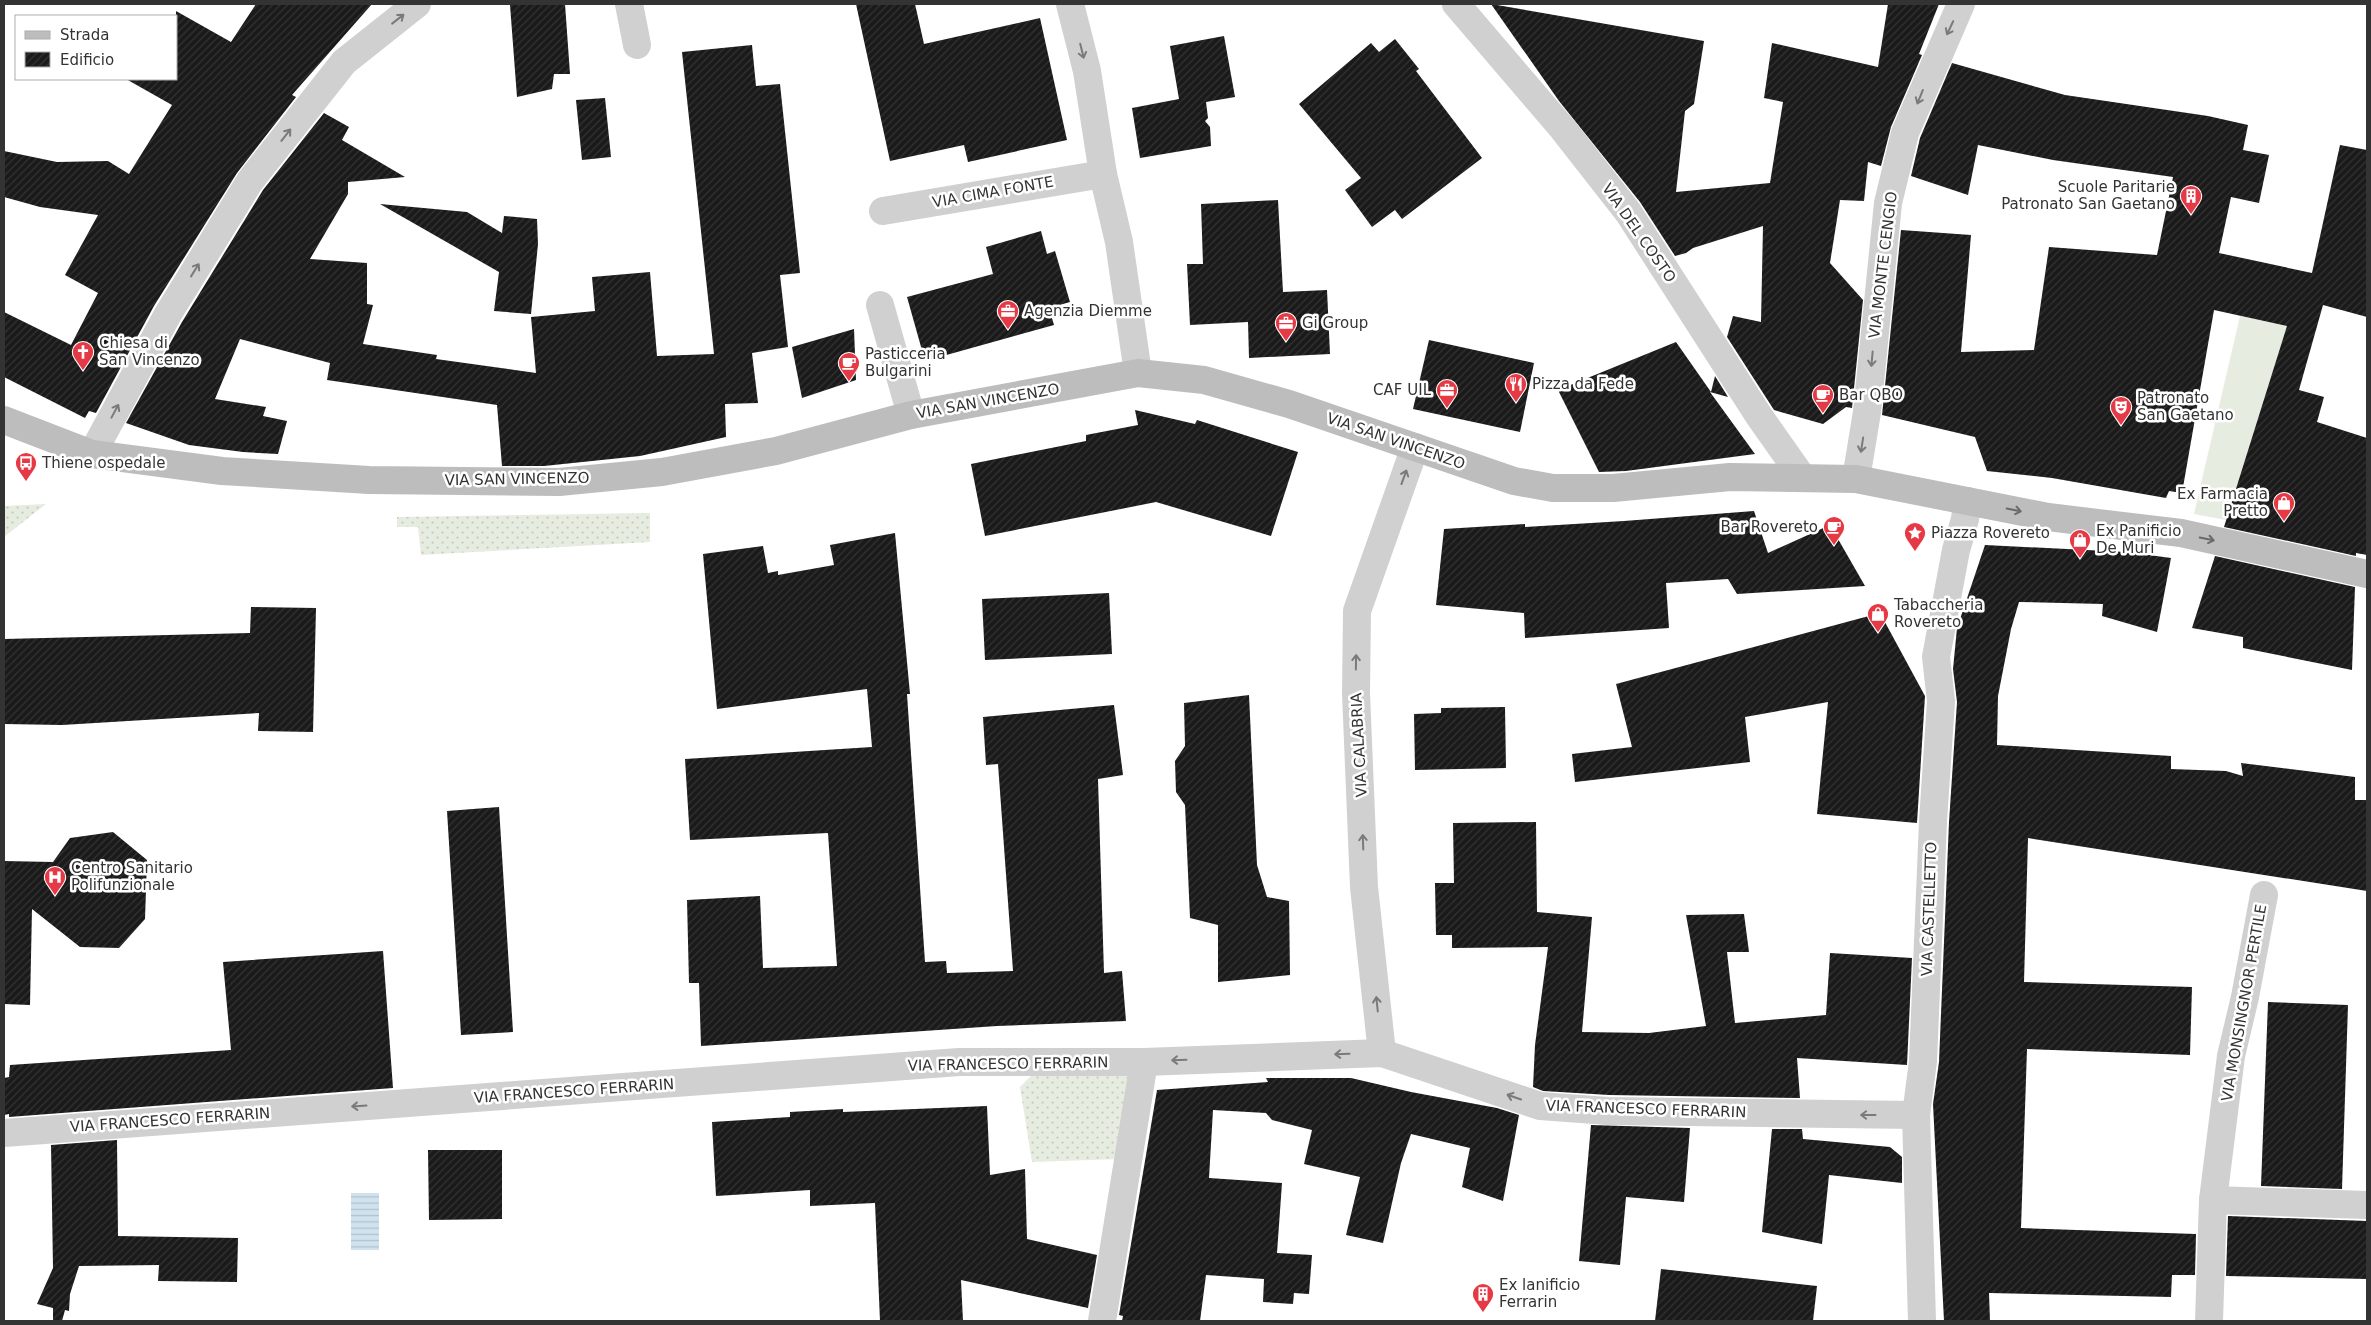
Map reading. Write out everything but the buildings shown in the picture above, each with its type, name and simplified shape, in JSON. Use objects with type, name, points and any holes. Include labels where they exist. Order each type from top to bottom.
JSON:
[{"type":"street","points":[[92,454],[168,314],[250,181],[344,62],[416,4]]},
{"type":"street","points":[[629,4],[637,45]]},
{"type":"street","points":[[1070,4],[1087,71],[1103,174],[1119,242],[1138,373]]},
{"type":"street","name":"VIA DEL COSTO","points":[[1456,4],[1563,128],[1628,212],[1759,416],[1802,477]]},
{"type":"street","name":"VIA MONTE CENGIO","points":[[1856,479],[1867,412],[1888,204],[1905,132],[1961,4]]},
{"type":"street","name":"VIA CIMA FONTE","points":[[883,211],[1103,174]]},
{"type":"street","points":[[880,304],[911,415]]},
{"type":"street","name":"VIA SAN VINCENZO","points":[[4,420],[92,454],[222,471],[368,480],[559,482],[662,472],[776,451],[911,415],[1138,373],[1204,380],[1289,404],[1514,481],[1553,488],[1612,488],[1730,477],[1856,479],[2048,517],[2181,533],[2367,574]]},
{"type":"street","name":"VIA CALABRIA","points":[[1382,1052],[1364,887],[1356,693],[1357,612],[1415,447]]},
{"type":"street","name":"VIA CASTELLETTO","points":[[1922,1321],[1916,1115],[1922,1061],[1933,821],[1941,701],[1936,657],[1956,550],[1965,519],[1967,501]]},
{"type":"street","name":"VIA MONSINGNOR PERTILE","points":[[2209,1321],[2213,1200],[2231,1056],[2245,998],[2264,895]]},
{"type":"street","name":"VIA FRANCESCO FERRARIN","points":[[4,1133],[959,1062],[1144,1062],[1382,1052],[1540,1106],[1608,1111],[1916,1115]]},
{"type":"street","points":[[1102,1321],[1144,1062]]},
{"type":"street","points":[[2213,1200],[2367,1205]]},
{"type":"shaded area","points":[[2240,316],[2287,326],[2226,520],[2194,514]]},
{"type":"shaded area","points":[[46,504],[4,537],[4,506]]},
{"type":"shaded area","points":[[650,513],[650,542],[421,555],[418,527],[397,527],[397,517]]},
{"type":"shaded area","points":[[1127,1074],[1133,1099],[1120,1159],[1032,1162],[1020,1087],[1031,1076]]},
{"type":"water","points":[[351,1193],[379,1193],[379,1250],[351,1250]]},
{"type":"place","name":"Scuole Paritarie Patronato San Gaetano","points":[[2191,215]]},
{"type":"place","name":"Agenzia Diemme","points":[[1008,330]]},
{"type":"place","name":"Gi Group","points":[[1286,342]]},
{"type":"place","name":"Chiesa di San Vincenzo","points":[[83,371]]},
{"type":"place","name":"Pasticceria Bulgarini","points":[[849,382]]},
{"type":"place","name":"Pizza da Fede","points":[[1516,403]]},
{"type":"place","name":"CAF UIL","points":[[1447,409]]},
{"type":"place","name":"Bar QBO","points":[[1823,414]]},
{"type":"place","name":"Patronato San Gaetano","points":[[2121,426]]},
{"type":"place","name":"Thiene ospedale","points":[[26,482]]},
{"type":"place","name":"Ex Farmacia Pretto","points":[[2284,522]]},
{"type":"place","name":"Bar Rovereto","points":[[1834,546]]},
{"type":"place","name":"Piazza Rovereto","points":[[1915,552]]},
{"type":"place","name":"Ex Panificio De Muri","points":[[2080,559]]},
{"type":"place","name":"Tabaccheria Rovereto","points":[[1878,633]]},
{"type":"place","name":"Centro Sanitario Polifunzionale","points":[[55,896]]},
{"type":"place","name":"Ex lanificio Ferrarin","points":[[1483,1313]]}]
